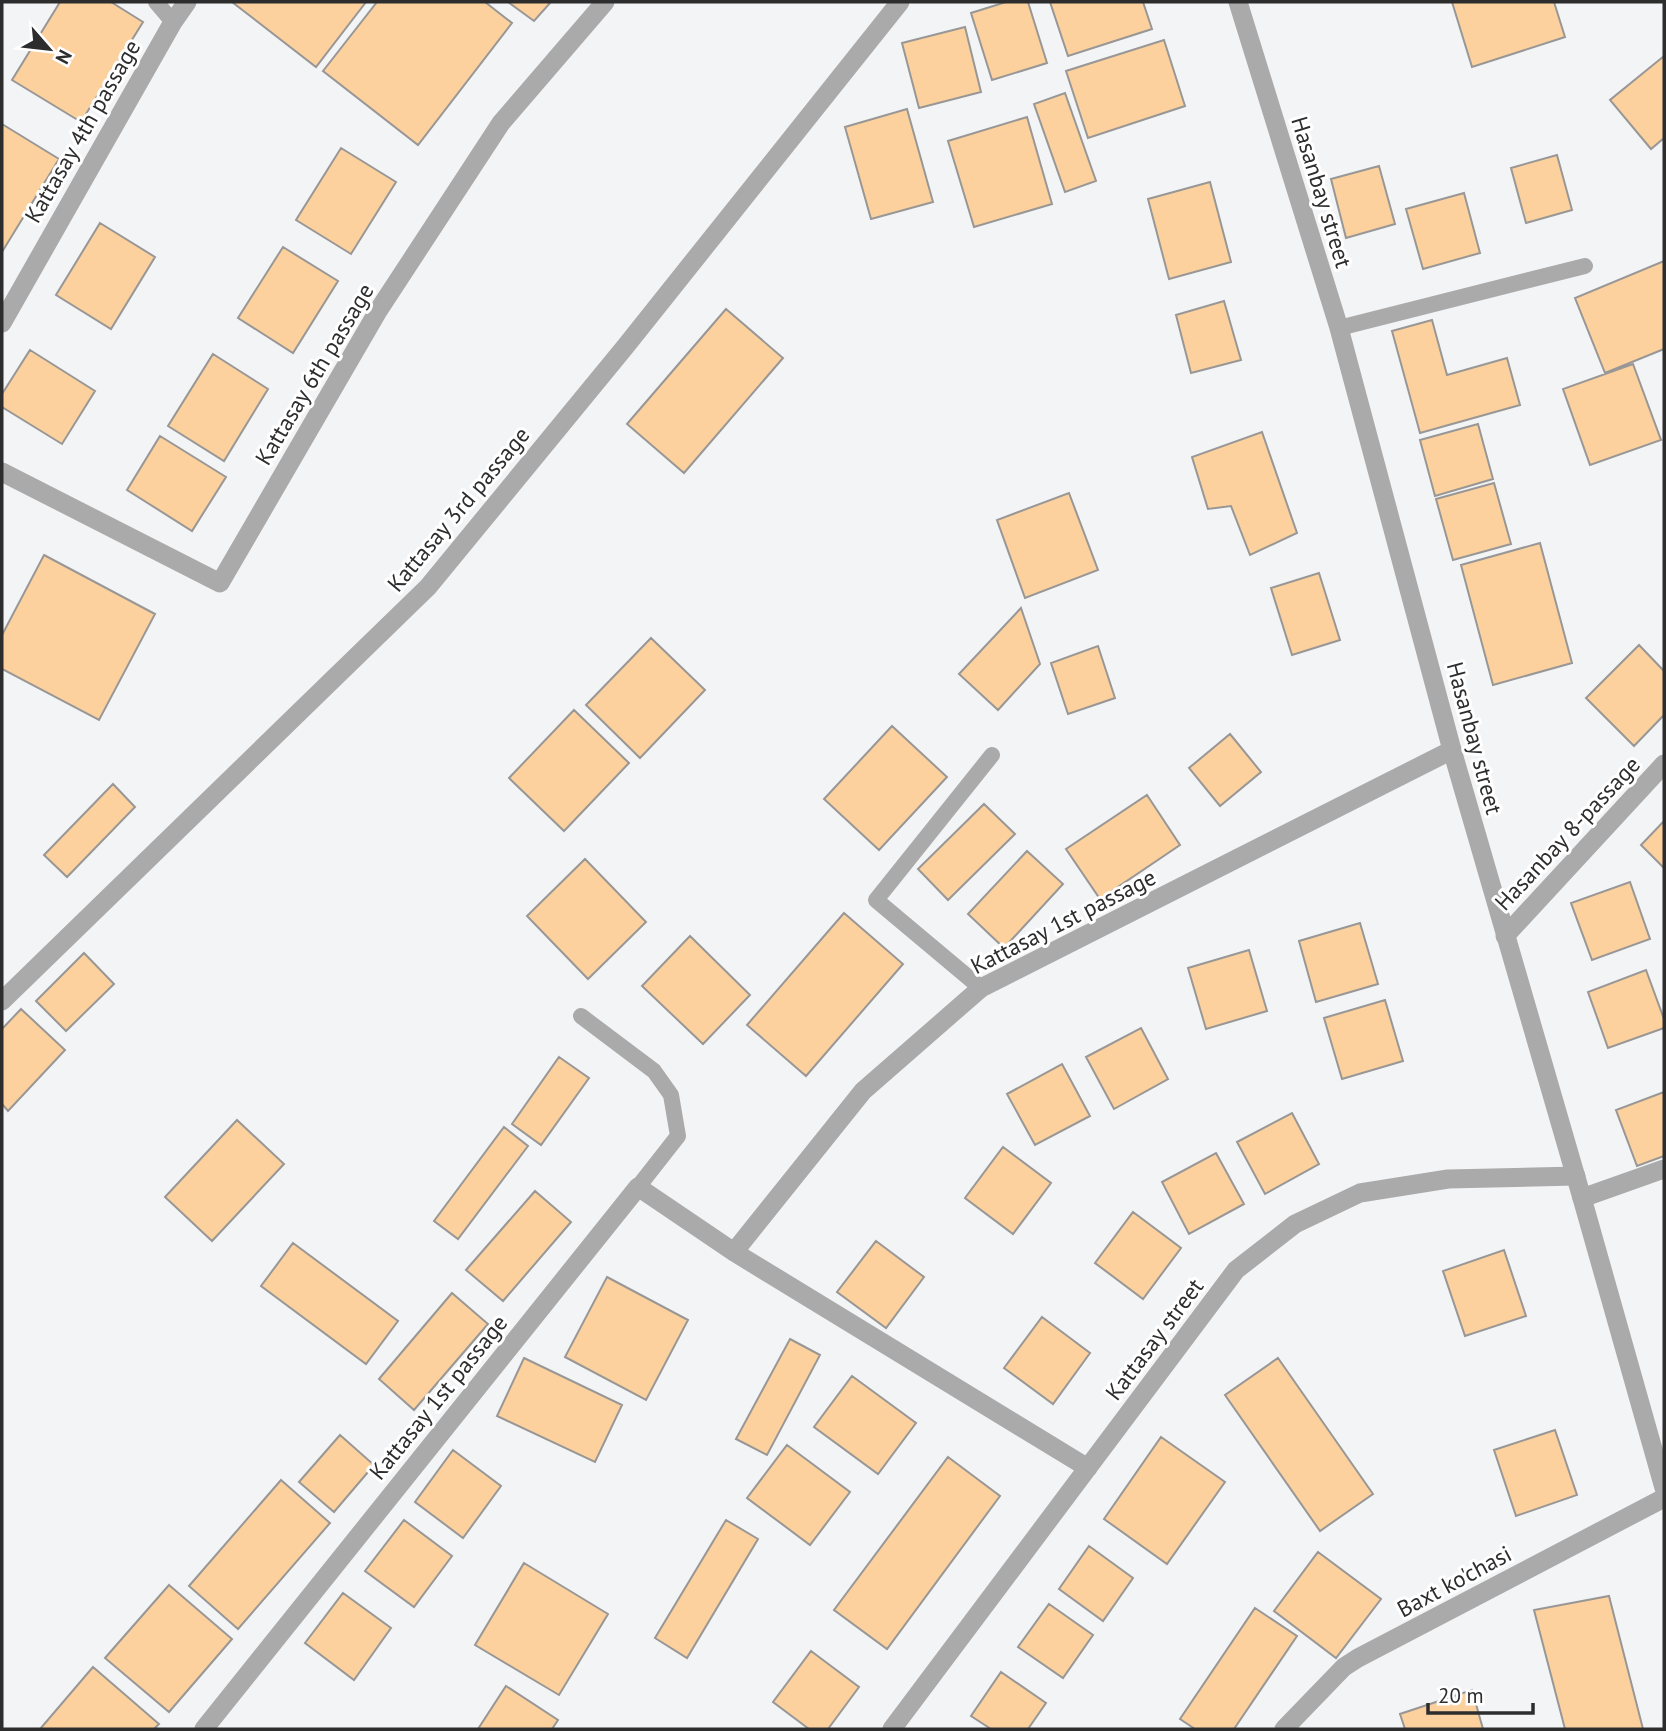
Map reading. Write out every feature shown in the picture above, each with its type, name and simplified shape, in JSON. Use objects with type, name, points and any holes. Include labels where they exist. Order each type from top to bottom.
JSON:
[{"type":"street","name":"Kattasay 4th passage","points":[[2,323],[173,22],[187,2]]},
{"type":"street","name":"Kattasay 6th passage","points":[[2,472],[220,583],[378,311],[501,123],[605,2]]},
{"type":"street","name":"Kattasay 3rd passage","points":[[2,1001],[428,587],[900,2]]},
{"type":"street","name":"Hasanbay street","points":[[1238,2],[1339,328],[1452,750],[1664,1488]]},
{"type":"street","name":"Kattasay 1st passage","points":[[734,1252],[863,1091],[981,988],[1452,750]]},
{"type":"street","name":"Hasanbay 8-passage","points":[[1505,936],[1664,764]]},
{"type":"street","points":[[1582,1198],[1664,1169]]},
{"type":"street","name":"Kattasay street","points":[[892,1729],[1236,1270],[1295,1224],[1360,1193],[1448,1179],[1576,1176]]},
{"type":"street","name":"Kattasay 1st passage","points":[[204,1729],[638,1187]]},
{"type":"street","points":[[638,1187],[734,1252],[1087,1468]]},
{"type":"street","name":"Baxt ko'chasi","points":[[1284,1729],[1344,1667],[1358,1658],[1664,1498]]},
{"type":"lane","points":[[156,2],[173,22]]},
{"type":"lane","points":[[1339,328],[1585,266]]},
{"type":"lane","points":[[981,988],[876,900],[992,755]]},
{"type":"lane","points":[[581,1016],[654,1071],[671,1095],[678,1136],[638,1187]]},
{"type":"building","points":[[60,2],[111,2],[143,22],[81,122],[12,80]]},
{"type":"building","points":[[232,2],[366,2],[316,67]]},
{"type":"building","points":[[377,2],[485,2],[512,23],[418,145],[323,71]]},
{"type":"building","points":[[508,2],[551,2],[534,21]]},
{"type":"building","points":[[1006,2],[1028,2],[1047,63],[992,80],[971,13]]},
{"type":"building","points":[[1050,2],[1143,2],[1152,29],[1068,56]]},
{"type":"building","points":[[1452,2],[1554,2],[1565,37],[1472,67]]},
{"type":"building","points":[[965,27],[981,92],[919,108],[902,43]]},
{"type":"building","points":[[1164,40],[1185,106],[1088,138],[1066,71]]},
{"type":"building","points":[[1664,56],[1664,138],[1651,149],[1610,100]]},
{"type":"building","points":[[1065,93],[1096,181],[1065,192],[1034,104]]},
{"type":"building","points":[[907,109],[933,202],[871,219],[845,127]]},
{"type":"building","points":[[1027,117],[1052,204],[974,227],[948,141]]},
{"type":"building","points":[[2,124],[59,159],[2,252]]},
{"type":"building","points":[[341,148],[396,182],[351,254],[296,220]]},
{"type":"building","points":[[1557,155],[1572,210],[1526,223],[1511,168]]},
{"type":"building","points":[[1379,166],[1395,224],[1346,238],[1331,179]]},
{"type":"building","points":[[1210,182],[1231,262],[1169,279],[1148,199]]},
{"type":"building","points":[[1464,193],[1480,253],[1423,269],[1406,209]]},
{"type":"building","points":[[100,223],[155,257],[111,329],[56,295]]},
{"type":"building","points":[[283,247],[338,281],[293,353],[238,318]]},
{"type":"building","points":[[1664,261],[1664,349],[1605,373],[1575,298]]},
{"type":"building","points":[[1224,301],[1241,360],[1191,373],[1176,315]]},
{"type":"building","points":[[726,309],[783,358],[684,473],[627,424]]},
{"type":"building","points":[[1432,320],[1447,375],[1507,358],[1520,405],[1420,433],[1392,331]]},
{"type":"building","points":[[30,350],[95,391],[62,444],[2,407],[2,394]]},
{"type":"building","points":[[213,354],[268,389],[224,461],[168,426]]},
{"type":"building","points":[[1633,364],[1661,440],[1590,465],[1563,389]]},
{"type":"building","points":[[1478,424],[1493,479],[1435,496],[1420,440]]},
{"type":"building","points":[[1262,432],[1297,533],[1250,555],[1231,506],[1208,509],[1192,457]]},
{"type":"building","points":[[160,436],[226,477],[192,531],[127,490]]},
{"type":"building","points":[[1494,483],[1511,544],[1453,560],[1436,499]]},
{"type":"building","points":[[1069,493],[1098,570],[1025,598],[997,520]]},
{"type":"building","points":[[1540,543],[1572,663],[1493,685],[1461,565]]},
{"type":"building","points":[[44,555],[155,614],[99,720],[2,669],[2,635]]},
{"type":"building","points":[[1319,573],[1340,640],[1292,655],[1271,588]]},
{"type":"building","points":[[1021,608],[1040,664],[998,710],[959,674]]},
{"type":"building","points":[[651,638],[705,690],[640,758],[586,705]]},
{"type":"building","points":[[1639,645],[1664,671],[1664,715],[1634,746],[1586,698]]},
{"type":"building","points":[[1098,646],[1115,698],[1068,714],[1051,663]]},
{"type":"building","points":[[574,710],[629,763],[564,831],[509,778]]},
{"type":"building","points":[[892,726],[947,777],[879,850],[824,799]]},
{"type":"building","points":[[1230,734],[1261,772],[1220,806],[1189,768]]},
{"type":"building","points":[[113,784],[135,807],[67,877],[44,855]]},
{"type":"building","points":[[1147,795],[1180,845],[1100,899],[1066,849]]},
{"type":"building","points":[[984,804],[1015,834],[948,900],[918,869]]},
{"type":"building","points":[[1664,821],[1664,868],[1641,845]]},
{"type":"building","points":[[1027,851],[1063,884],[1004,948],[968,914]]},
{"type":"building","points":[[585,859],[646,922],[588,979],[527,916]]},
{"type":"building","points":[[1630,882],[1650,939],[1592,960],[1571,903]]},
{"type":"building","points":[[844,913],[903,964],[806,1076],[747,1025]]},
{"type":"building","points":[[1360,923],[1378,984],[1316,1002],[1299,941]]},
{"type":"building","points":[[690,936],[750,995],[703,1044],[642,986]]},
{"type":"building","points":[[1249,950],[1267,1011],[1206,1029],[1188,968]]},
{"type":"building","points":[[84,953],[114,984],[66,1031],[36,1001]]},
{"type":"building","points":[[1646,970],[1664,1019],[1664,1028],[1608,1048],[1588,992]]},
{"type":"building","points":[[1385,1000],[1403,1061],[1342,1079],[1324,1018]]},
{"type":"building","points":[[21,1009],[65,1050],[8,1111],[2,1104],[2,1029]]},
{"type":"building","points":[[1141,1028],[1168,1079],[1114,1109],[1086,1057]]},
{"type":"building","points":[[559,1057],[589,1078],[541,1145],[512,1124]]},
{"type":"building","points":[[1062,1064],[1090,1116],[1035,1145],[1007,1094]]},
{"type":"building","points":[[1664,1092],[1664,1156],[1637,1166],[1616,1110]]},
{"type":"building","points":[[1292,1113],[1319,1164],[1265,1194],[1237,1142]]},
{"type":"building","points":[[237,1120],[284,1164],[212,1241],[165,1197]]},
{"type":"building","points":[[504,1127],[528,1146],[458,1239],[434,1221]]},
{"type":"building","points":[[1003,1147],[1051,1183],[1013,1234],[965,1198]]},
{"type":"building","points":[[1216,1153],[1244,1204],[1189,1234],[1162,1182]]},
{"type":"building","points":[[535,1191],[571,1222],[503,1301],[466,1270]]},
{"type":"building","points":[[1133,1212],[1181,1248],[1143,1299],[1095,1263]]},
{"type":"building","points":[[876,1241],[924,1277],[886,1328],[837,1292]]},
{"type":"building","points":[[293,1243],[398,1321],[366,1364],[261,1286]]},
{"type":"building","points":[[1504,1250],[1526,1316],[1465,1336],[1443,1271]]},
{"type":"building","points":[[607,1277],[688,1320],[646,1400],[565,1357]]},
{"type":"building","points":[[452,1293],[488,1324],[414,1410],[379,1379]]},
{"type":"building","points":[[1042,1317],[1090,1353],[1053,1404],[1004,1368]]},
{"type":"building","points":[[790,1339],[820,1355],[767,1455],[736,1439]]},
{"type":"building","points":[[524,1358],[622,1405],[595,1462],[497,1416]]},
{"type":"building","points":[[1278,1358],[1373,1494],[1320,1531],[1225,1395]]},
{"type":"building","points":[[852,1376],[916,1423],[878,1474],[814,1427]]},
{"type":"building","points":[[1555,1430],[1577,1495],[1516,1516],[1494,1450]]},
{"type":"building","points":[[340,1435],[374,1465],[334,1512],[299,1482]]},
{"type":"building","points":[[1161,1437],[1225,1482],[1167,1564],[1104,1519]]},
{"type":"building","points":[[787,1445],[850,1492],[810,1545],[747,1498]]},
{"type":"building","points":[[453,1450],[501,1486],[463,1538],[415,1502]]},
{"type":"building","points":[[948,1457],[1000,1496],[887,1649],[834,1610]]},
{"type":"building","points":[[281,1480],[330,1523],[238,1629],[189,1586]]},
{"type":"building","points":[[404,1520],[452,1556],[414,1607],[365,1571]]},
{"type":"building","points":[[726,1520],[758,1539],[687,1658],[655,1638]]},
{"type":"building","points":[[1089,1546],[1133,1578],[1103,1621],[1059,1589]]},
{"type":"building","points":[[1318,1552],[1381,1599],[1336,1658],[1274,1611]]},
{"type":"building","points":[[524,1563],[608,1614],[559,1695],[475,1645]]},
{"type":"building","points":[[169,1585],[232,1639],[169,1712],[105,1658]]},
{"type":"building","points":[[343,1593],[391,1628],[354,1680],[305,1643]]},
{"type":"building","points":[[1609,1596],[1643,1729],[1565,1729],[1534,1610]]},
{"type":"building","points":[[1049,1604],[1093,1635],[1063,1678],[1018,1647]]},
{"type":"building","points":[[1255,1608],[1297,1636],[1234,1729],[1195,1729],[1180,1719]]},
{"type":"building","points":[[811,1651],[859,1687],[828,1729],[809,1729],[773,1702]]},
{"type":"building","points":[[93,1667],[159,1724],[154,1729],[40,1729]]},
{"type":"building","points":[[1001,1672],[1046,1703],[1028,1729],[991,1729],[971,1716]]},
{"type":"building","points":[[506,1686],[558,1720],[552,1729],[478,1729]]},
{"type":"building","points":[[1472,1690],[1483,1729],[1405,1729],[1400,1714]]}]
